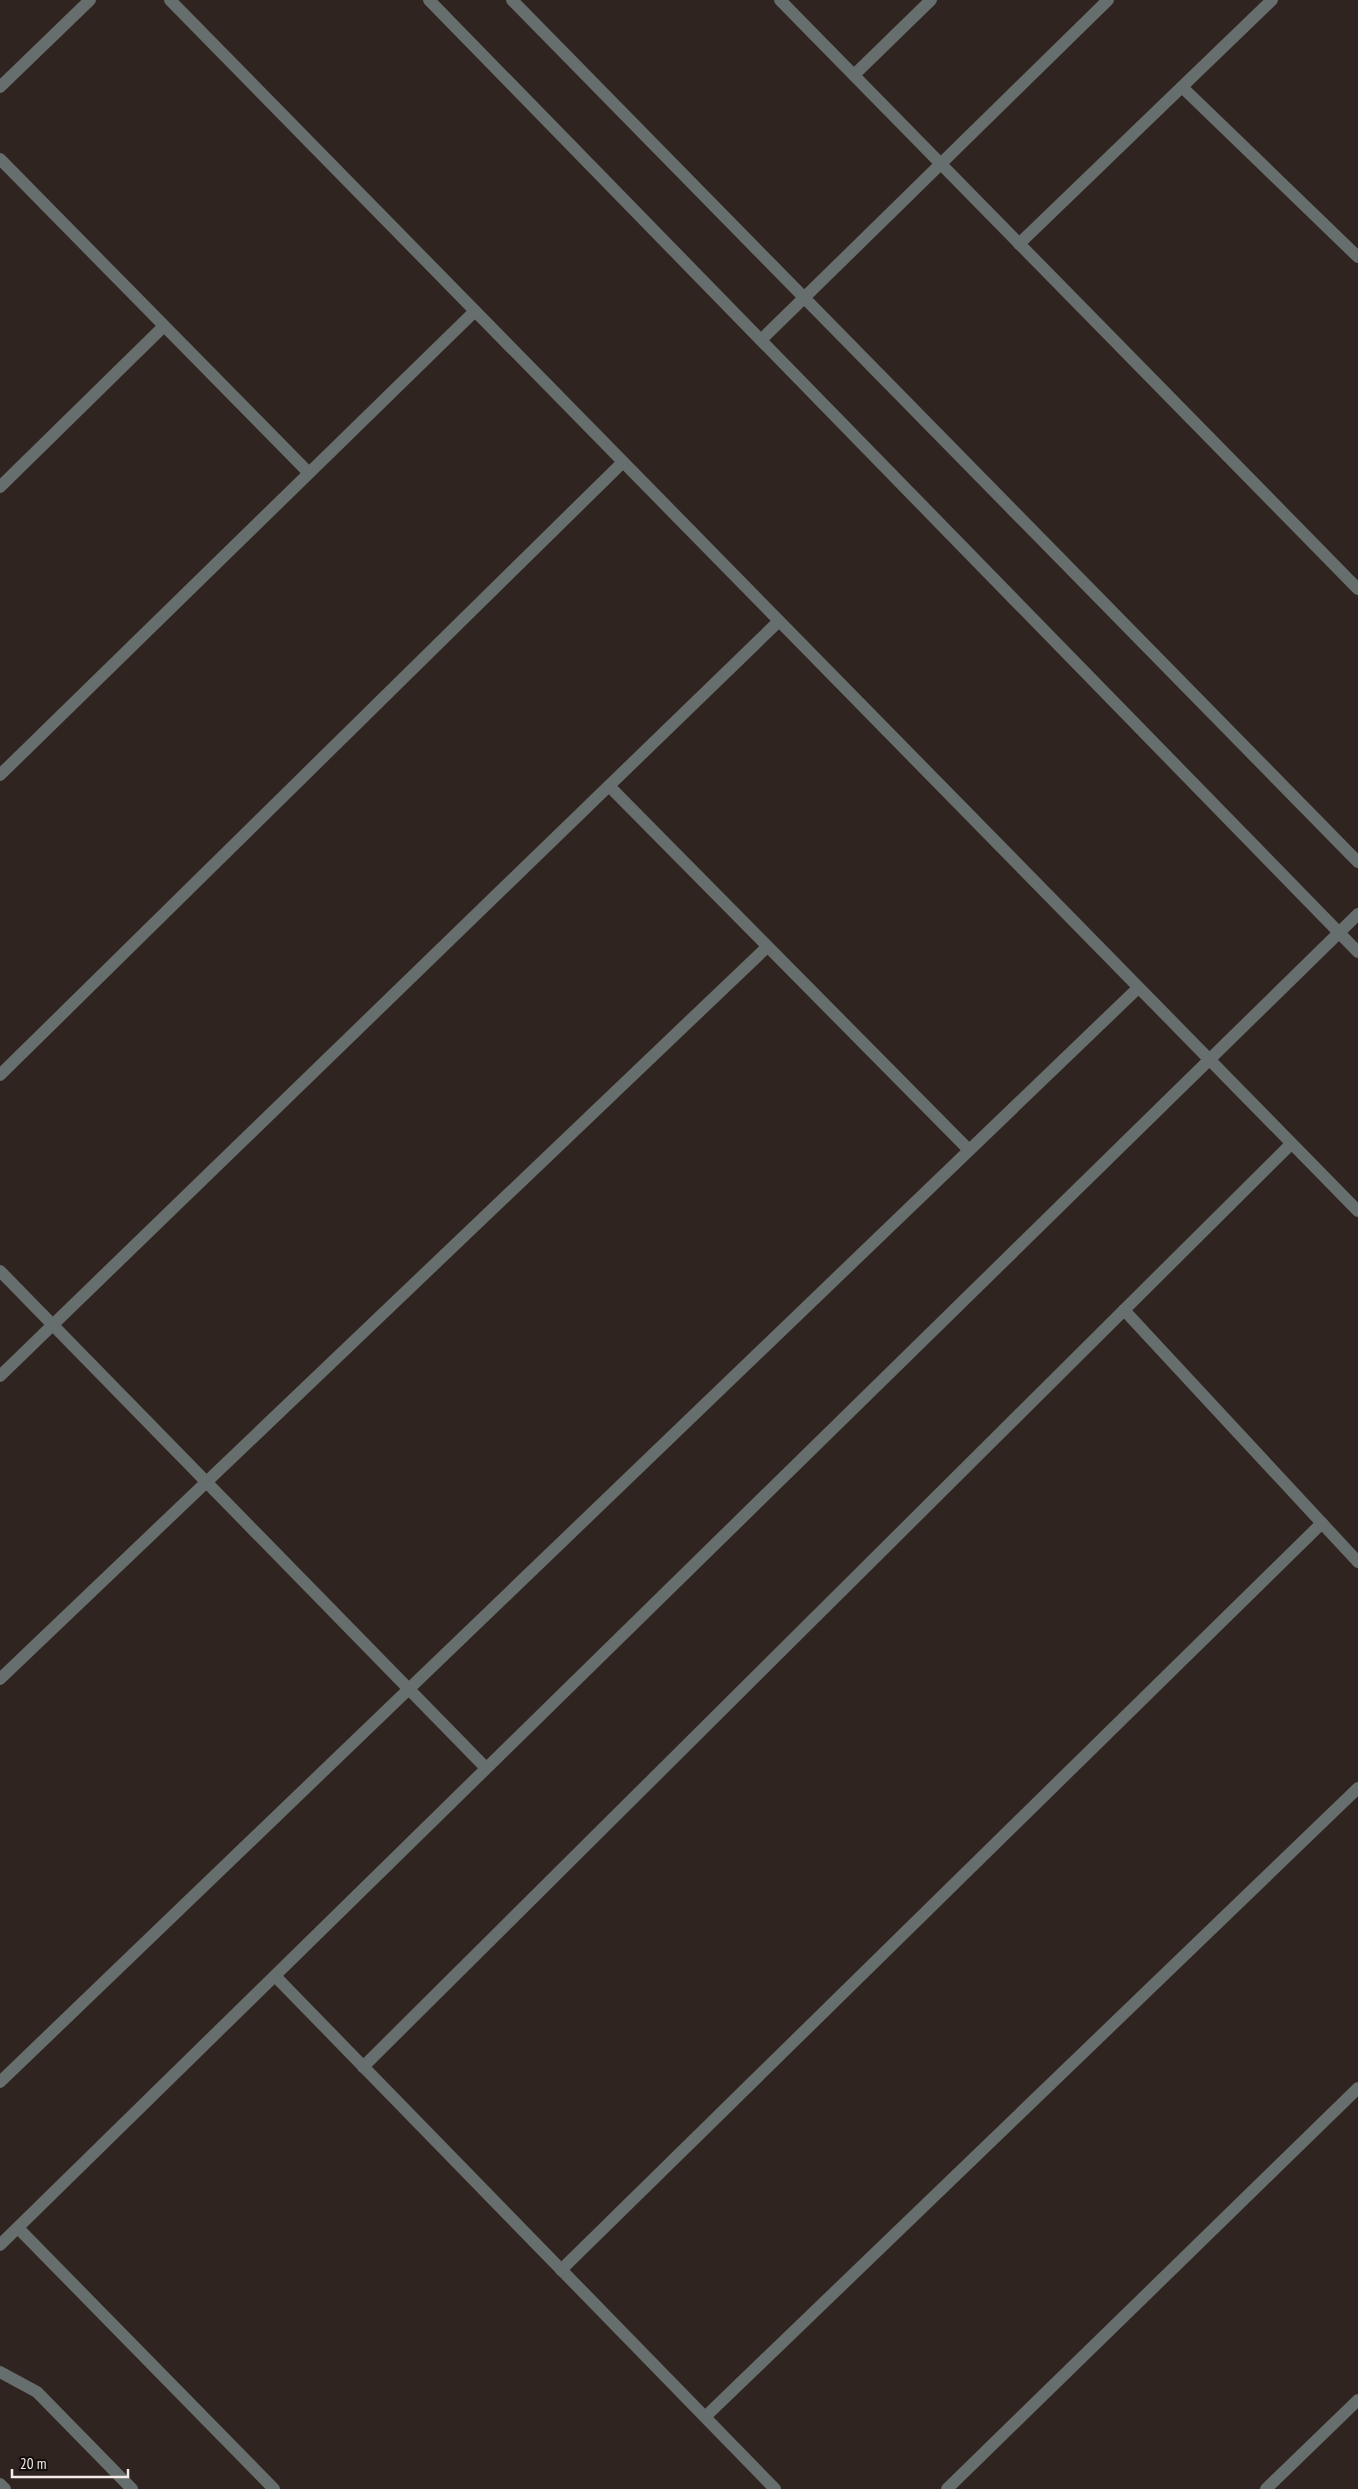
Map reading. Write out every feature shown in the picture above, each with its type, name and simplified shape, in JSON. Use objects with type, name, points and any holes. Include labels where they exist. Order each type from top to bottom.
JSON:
[{"type":"street","points":[[0,87],[90,0]]},
{"type":"street","points":[[170,0],[1358,1211]]},
{"type":"street","points":[[429,0],[1358,952]]},
{"type":"street","points":[[512,0],[1358,862]]},
{"type":"street","points":[[780,0],[1358,589]]},
{"type":"street","points":[[854,75],[931,0]]},
{"type":"street","points":[[761,340],[1108,0]]},
{"type":"street","points":[[1019,244],[1272,0]]},
{"type":"street","points":[[1182,86],[1358,257]]},
{"type":"street","points":[[0,159],[308,474]]},
{"type":"street","points":[[0,775],[475,311]]},
{"type":"street","points":[[0,488],[164,326]]},
{"type":"street","points":[[0,1075],[622,462]]},
{"type":"street","points":[[0,1376],[779,621]]},
{"type":"street","points":[[609,786],[969,1150]]},
{"type":"street","points":[[0,2246],[1358,914]]},
{"type":"street","points":[[0,1680],[768,947]]},
{"type":"street","points":[[0,2082],[1138,988]]},
{"type":"street","points":[[363,2067],[1291,1144]]},
{"type":"street","points":[[0,1271],[486,1768]]},
{"type":"street","points":[[1124,1310],[1358,1562]]},
{"type":"street","points":[[561,2270],[1322,1523]]},
{"type":"street","points":[[705,2417],[1358,1788]]},
{"type":"street","points":[[275,1976],[775,2489]]},
{"type":"street","points":[[947,2489],[1358,2088]]},
{"type":"street","points":[[18,2228],[274,2489]]},
{"type":"street","points":[[0,2372],[37,2392],[132,2489]]},
{"type":"street","points":[[1266,2489],[1358,2400]]},
{"type":"street","points":[[0,2484],[5,2489]]}]
